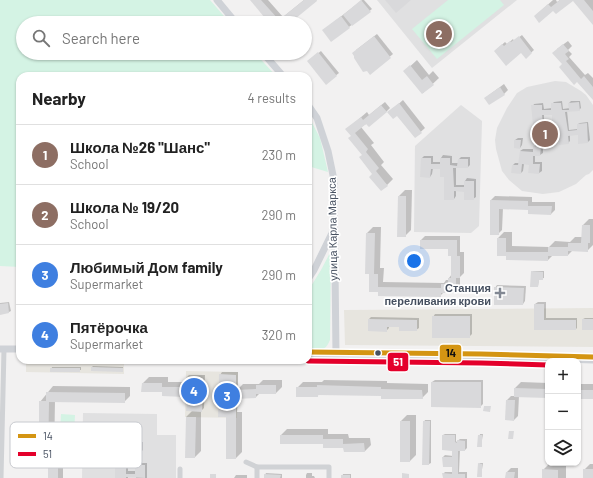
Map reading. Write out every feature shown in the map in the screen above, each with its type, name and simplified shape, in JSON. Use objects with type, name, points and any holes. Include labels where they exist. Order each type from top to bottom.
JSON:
[{"type":"street","points":[[217,0],[230,16]]},
{"type":"street","points":[[220,0],[234,16]]},
{"type":"street","points":[[271,60],[281,72]]},
{"type":"street","points":[[312,111],[317,118],[330,158],[334,180],[334,229],[312,273]]},
{"type":"street","name":"улица Карла Маркса","points":[[312,114],[327,151],[332,180],[335,354]]},
{"type":"street","points":[[1,478],[2,350],[16,350]]},
{"type":"street","points":[[312,353],[593,359]]},
{"type":"street","points":[[246,462],[257,467],[329,467],[329,478]]},
{"type":"street","points":[[257,467],[257,478]]},
{"type":"street","points":[[180,468],[180,478]]},
{"type":"shaded area","points":[[377,0],[517,0],[432,68]]},
{"type":"shaded area","points":[[555,81],[566,82],[581,91],[593,105],[593,170],[576,184],[559,192],[543,194],[522,191],[509,180],[502,171],[496,149],[495,140],[497,128],[507,108],[517,93],[527,87]]},
{"type":"shaded area","points":[[461,105],[482,121],[479,226],[471,233],[414,232],[415,146]]},
{"type":"shaded area","points":[[593,308],[593,347],[345,345],[344,310]]},
{"type":"shaded area","points":[[26,364],[124,364],[124,374],[26,372]]},
{"type":"shaded area","points":[[186,371],[238,372],[237,418],[185,417]]},
{"type":"shaded area","points":[[83,413],[157,414],[157,435],[176,435],[176,478],[82,478],[82,468],[142,468],[142,422],[83,422]]},
{"type":"green space","points":[[0,0],[210,0],[224,16],[16,16],[16,60],[261,60],[272,72],[16,72],[16,267],[0,266]]},
{"type":"green space","points":[[448,0],[500,0],[504,5],[437,59],[412,29]]},
{"type":"green space","points":[[312,123],[320,138],[328,172],[312,167]]},
{"type":"green space","points":[[331,251],[330,340],[326,347],[322,350],[312,350],[312,285]]},
{"type":"green space","points":[[61,414],[75,415],[75,422],[61,422]]},
{"type":"building","points":[[250,0],[261,0],[275,16],[263,16]]},
{"type":"building","points":[[304,0],[317,1],[299,16],[284,16]]},
{"type":"building","points":[[361,0],[371,12],[352,26],[343,15]]},
{"type":"building","points":[[385,0],[411,0],[396,13]]},
{"type":"building","points":[[560,0],[584,0],[593,11],[593,25],[573,1],[556,14],[553,11],[539,23],[534,16],[548,4],[551,7]]},
{"type":"building","points":[[341,16],[350,28],[331,42],[322,30]]},
{"type":"building","points":[[374,36],[391,58],[370,75],[367,71],[363,72],[352,53]]},
{"type":"building","points":[[519,36],[532,53],[526,59],[521,53],[506,66],[494,51],[502,44],[504,46]]},
{"type":"building","points":[[563,44],[569,51],[565,54],[569,59],[566,61],[581,79],[584,76],[593,87],[593,100],[577,82],[574,85],[559,67],[562,64],[552,53]]},
{"type":"building","points":[[318,52],[337,76],[326,85],[307,61],[312,60],[312,57]]},
{"type":"building","points":[[410,65],[422,80],[427,76],[434,85],[422,94],[403,71]]},
{"type":"building","points":[[500,87],[505,95],[489,105],[484,98]]},
{"type":"building","points":[[579,102],[580,111],[565,112],[568,131],[577,130],[577,124],[587,123],[588,143],[578,144],[578,135],[568,136],[569,144],[559,145],[557,123],[552,123],[552,115],[542,115],[543,124],[533,125],[531,105],[542,105],[542,110],[551,110],[551,103],[561,103],[562,110],[569,110],[568,103]]},
{"type":"building","points":[[399,103],[422,133],[415,138],[397,116],[393,119],[387,112]]},
{"type":"building","points":[[381,105],[387,112],[369,127],[366,124],[355,133],[368,149],[366,152],[379,168],[376,171],[388,186],[381,191],[369,177],[372,174],[359,157],[362,155],[348,138],[351,136],[345,129],[361,117],[363,120]]},
{"type":"building","points":[[514,140],[521,140],[520,149],[514,148]]},
{"type":"building","points":[[533,146],[541,147],[540,156],[533,156],[533,164],[540,164],[539,174],[528,173],[529,165],[522,164],[521,174],[511,173],[512,165],[518,165],[520,151],[533,152]]},
{"type":"building","points":[[421,158],[431,158],[431,164],[440,164],[440,158],[450,158],[450,165],[457,166],[458,159],[468,159],[468,168],[453,168],[454,187],[464,187],[464,181],[474,181],[474,200],[464,200],[464,192],[454,191],[454,200],[444,200],[444,177],[440,177],[440,169],[431,169],[430,178],[420,177]]},
{"type":"building","points":[[398,196],[406,196],[406,237],[397,237]]},
{"type":"building","points":[[490,200],[528,201],[528,206],[552,206],[551,215],[528,214],[528,210],[499,209],[499,235],[490,235]]},
{"type":"building","points":[[582,225],[590,225],[590,243],[588,243],[588,252],[568,251],[568,256],[548,256],[548,261],[506,260],[506,256],[497,256],[497,238],[506,238],[506,252],[548,252],[548,247],[568,247],[568,243],[581,243]]},
{"type":"building","points":[[366,233],[375,233],[374,274],[378,274],[378,287],[441,288],[441,297],[378,296],[378,292],[369,292],[369,274],[365,274]]},
{"type":"building","points":[[420,240],[457,240],[457,256],[460,256],[460,278],[456,278],[456,293],[441,293],[441,284],[448,284],[448,278],[451,278],[451,256],[448,256],[448,249],[420,249]]},
{"type":"building","points":[[531,271],[543,272],[543,280],[539,280],[538,287],[530,287]]},
{"type":"building","points":[[494,287],[524,288],[523,305],[494,305]]},
{"type":"building","points":[[8,303],[9,313],[0,315],[0,304]]},
{"type":"building","points":[[534,304],[544,304],[544,320],[576,320],[576,330],[534,330]]},
{"type":"building","points":[[432,316],[470,316],[470,338],[432,338]]},
{"type":"building","points":[[368,319],[417,320],[417,331],[399,331],[399,327],[387,327],[387,332],[368,331]]},
{"type":"building","points":[[582,319],[593,319],[593,330],[582,330]]},
{"type":"building","points":[[91,367],[123,368],[123,372],[91,371]]},
{"type":"building","points":[[50,368],[80,368],[80,372],[50,372]]},
{"type":"building","points":[[219,374],[236,375],[236,459],[226,459],[226,417],[218,417]]},
{"type":"building","points":[[186,377],[203,378],[202,412],[186,411]]},
{"type":"building","points":[[431,382],[481,382],[481,408],[431,407]]},
{"type":"building","points":[[142,383],[162,383],[162,387],[184,387],[184,397],[162,396],[162,392],[141,392]]},
{"type":"building","points":[[256,385],[276,385],[276,394],[256,394],[256,398],[236,399],[236,390],[256,389]]},
{"type":"building","points":[[317,385],[422,390],[423,399],[381,399],[381,396],[318,395],[318,397],[296,397],[296,387],[317,387]]},
{"type":"building","points":[[514,388],[545,389],[545,398],[514,397]]},
{"type":"building","points":[[581,390],[593,390],[593,399],[581,399]]},
{"type":"building","points":[[46,392],[125,393],[125,403],[49,402],[49,422],[39,422],[39,401],[46,401]]},
{"type":"building","points":[[506,400],[515,400],[514,421],[505,420]]},
{"type":"building","points":[[484,406],[491,406],[490,412],[483,411]]},
{"type":"building","points":[[186,417],[196,417],[195,458],[185,458]]},
{"type":"building","points":[[400,421],[410,421],[410,462],[400,462]]},
{"type":"building","points":[[423,421],[430,421],[429,465],[422,465]]},
{"type":"building","points":[[509,431],[514,431],[513,439],[508,439]]},
{"type":"building","points":[[280,435],[323,435],[323,439],[343,439],[343,444],[364,443],[365,452],[344,452],[343,448],[323,448],[323,444],[280,444]]},
{"type":"building","points":[[442,435],[455,435],[455,442],[457,443],[457,440],[465,441],[465,451],[458,451],[458,474],[465,474],[465,478],[443,478],[442,473],[452,474],[452,467],[443,467],[442,457],[452,457],[452,451],[442,450]]},
{"type":"building","points":[[478,435],[482,435],[482,447],[477,447]]},
{"type":"building","points":[[478,463],[482,464],[482,477],[477,477]]},
{"type":"building","points":[[142,465],[145,465],[145,478],[115,478],[115,468],[126,468],[126,474],[135,474],[135,468],[142,468]]},
{"type":"building","points":[[48,468],[58,468],[58,478],[48,478]]},
{"type":"building","points":[[542,469],[558,470],[558,478],[542,478]]},
{"type":"building","points":[[583,469],[593,469],[593,478],[583,478]]},
{"type":"building","points":[[506,472],[515,472],[514,478],[505,478]]},
{"type":"building","points":[[402,473],[409,474],[409,478],[402,478]]},
{"type":"building","points":[[210,474],[216,474],[216,478],[210,478]]},
{"type":"building","points":[[264,474],[281,475],[280,478],[264,478]]},
{"type":"building","points":[[341,475],[350,475],[350,478],[341,478]]},
{"type":"transit line","name":"14","points":[[312,352],[593,357]]},
{"type":"transit line","name":"51","points":[[312,361],[545,365]]},
{"type":"place","name":"Школа № 19/20","points":[[439,34]]},
{"type":"place","name":"Школа №26 \"Шанс\"","points":[[545,134]]},
{"type":"place","name":"Станция переливания крови","points":[[500,293]]},
{"type":"place","name":"Пятёрочка","points":[[194,391]]},
{"type":"place","name":"Любимый Дом family","points":[[227,396]]}]
